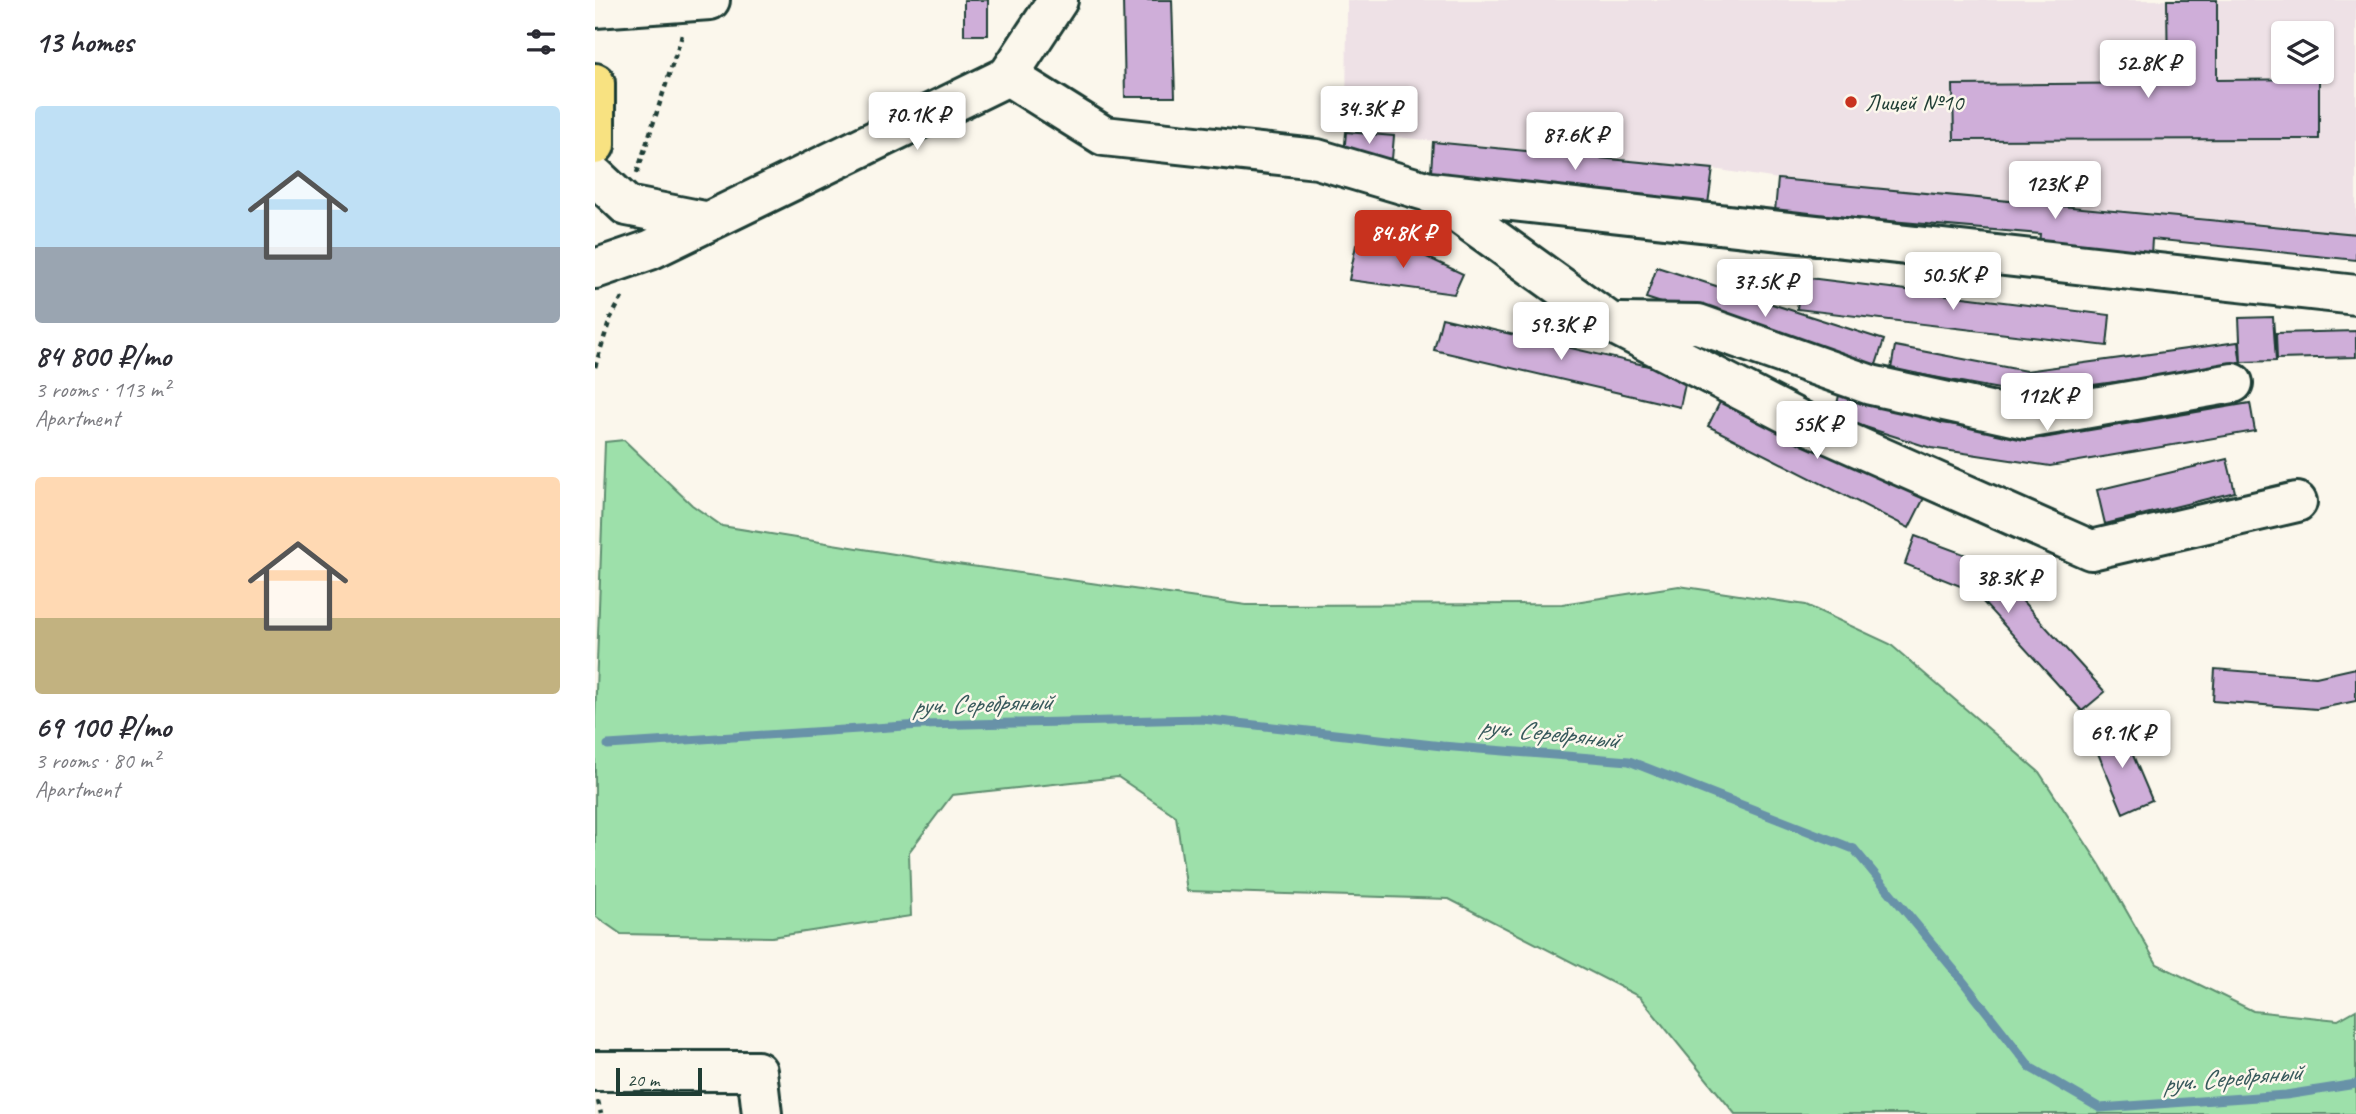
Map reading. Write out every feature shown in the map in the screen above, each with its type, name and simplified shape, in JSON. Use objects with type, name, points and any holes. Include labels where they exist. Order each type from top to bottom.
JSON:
[{"type":"main road","points":[[595,83],[595,145]]},
{"type":"street","points":[[595,269],[650,250],[704,221],[1008,76],[1058,0]]},
{"type":"street","points":[[595,8],[702,1]]},
{"type":"street","points":[[1008,76],[1104,136],[1317,159],[1429,192],[2356,295]]},
{"type":"street","points":[[595,176],[627,206],[704,221]]},
{"type":"street","points":[[1429,192],[1611,323],[1813,427],[2091,550],[2297,502]]},
{"type":"street","points":[[1611,323],[1698,324],[1871,385],[2026,419],[2233,383]]},
{"type":"street","points":[[595,1070],[757,1071],[762,1114]]},
{"type":"path","points":[[627,206],[702,1]]},
{"type":"shaded area","name":"Лицей №10","points":[[1347,0],[2356,0],[2356,234],[1965,199],[1778,179],[1713,169],[1346,132]]},
{"type":"green space","points":[[624,440],[692,505],[722,526],[950,563],[1246,605],[1562,604],[1679,586],[1806,605],[1890,644],[2039,772],[2100,865],[2157,964],[2253,1011],[2338,1020],[2356,1010],[2356,1114],[1735,1114],[1640,997],[1449,899],[1187,891],[1176,816],[1118,777],[952,795],[909,852],[911,916],[772,937],[621,934],[595,916],[595,718],[605,442]]},
{"type":"building","points":[[964,0],[988,0],[988,35],[964,35]]},
{"type":"building","points":[[1123,0],[1172,0],[1175,97],[1125,97]]},
{"type":"building","points":[[2167,0],[2217,0],[2217,80],[2271,79],[2271,84],[2319,84],[2319,139],[1954,140],[1953,85],[2168,83]]},
{"type":"building","points":[[1346,132],[1394,136],[1392,159],[1344,155]]},
{"type":"building","points":[[1433,142],[1713,169],[1708,204],[1431,172]]},
{"type":"building","points":[[1778,179],[2356,234],[2356,260],[2152,239],[2151,255],[2039,245],[2040,234],[1775,211]]},
{"type":"building","points":[[1356,245],[1414,251],[1463,274],[1454,294],[1349,280]]},
{"type":"building","points":[[1657,267],[1884,340],[1874,371],[1646,298]]},
{"type":"building","points":[[1801,277],[2110,315],[2107,346],[1797,309]]},
{"type":"building","points":[[2273,317],[2276,361],[2241,362],[2239,318]]},
{"type":"building","points":[[1442,318],[1687,375],[1680,407],[1434,350]]},
{"type":"building","points":[[2356,331],[2356,357],[2277,359],[2276,333]]},
{"type":"building","points":[[2238,342],[2241,365],[2026,394],[1891,369],[1895,346],[2026,371]]},
{"type":"building","points":[[1840,391],[1942,423],[2043,438],[2250,403],[2255,431],[2050,466],[1931,448],[1834,417]]},
{"type":"building","points":[[1724,394],[1925,496],[1909,528],[1708,426]]},
{"type":"building","points":[[2227,459],[2235,492],[2105,524],[2097,490]]},
{"type":"building","points":[[1915,536],[1988,563],[2105,692],[2082,711],[1973,591],[1905,564]]},
{"type":"building","points":[[2356,668],[2356,701],[2317,709],[2213,701],[2215,669],[2316,677]]},
{"type":"building","points":[[2121,727],[2152,800],[2123,813],[2092,739]]},
{"type":"waterway","name":"руч. Серебряный","points":[[608,745],[921,725],[1202,719],[1442,746],[1629,761],[1854,849],[2031,1068],[2100,1108],[2286,1095],[2356,1084]]},
{"type":"place","name":"Лицей №10","points":[[1851,102]]}]
